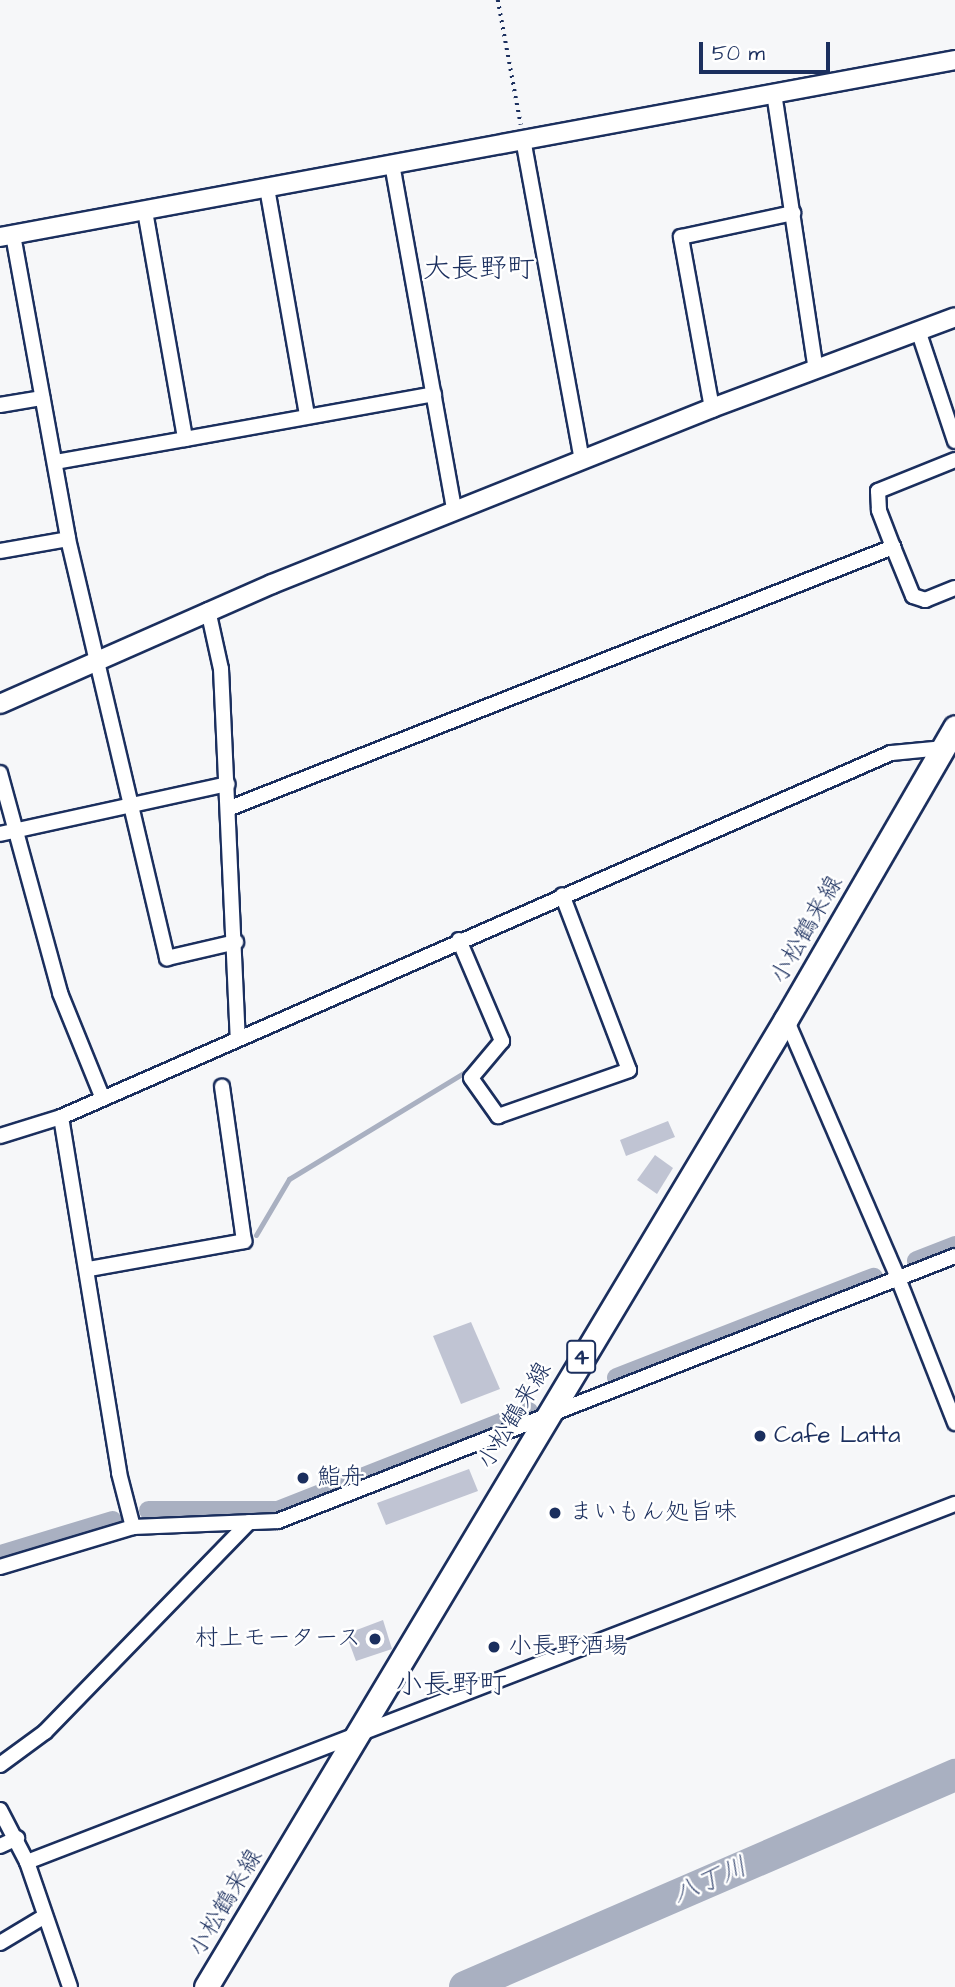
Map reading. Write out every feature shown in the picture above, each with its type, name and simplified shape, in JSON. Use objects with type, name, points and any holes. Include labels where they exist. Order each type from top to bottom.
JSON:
[{"type":"main road","name":"小松鶴来線","points":[[206,1987],[543,1420],[786,1019],[955,727]]},
{"type":"street","points":[[236,942],[167,958],[128,803],[68,539],[56,462],[6,236],[955,60]]},
{"type":"street","points":[[774,93],[816,370]]},
{"type":"street","points":[[523,139],[582,460]]},
{"type":"street","points":[[392,164],[454,510]]},
{"type":"street","points":[[267,188],[307,416]]},
{"type":"street","points":[[145,211],[185,439]]},
{"type":"street","points":[[712,408],[681,237],[793,213]]},
{"type":"street","points":[[0,704],[208,610],[454,510],[712,408],[955,317]]},
{"type":"street","points":[[918,330],[955,441]]},
{"type":"street","points":[[56,462],[434,394]]},
{"type":"street","points":[[0,405],[42,398]]},
{"type":"street","points":[[955,460],[878,491],[879,510],[913,596],[925,600],[955,588]]},
{"type":"street","points":[[0,551],[68,539]]},
{"type":"street","points":[[230,808],[893,547]]},
{"type":"street","points":[[208,610],[221,668],[230,808],[238,1038]]},
{"type":"street","points":[[0,1136],[61,1117],[103,1099],[459,940],[891,753],[943,748]]},
{"type":"street","points":[[0,773],[60,993],[103,1099]]},
{"type":"street","points":[[0,834],[128,803],[228,784]]},
{"type":"street","points":[[459,940],[502,1041],[471,1078],[498,1116],[629,1070],[562,895]]},
{"type":"street","points":[[786,1019],[898,1278],[955,1423]]},
{"type":"street","points":[[89,1269],[244,1241],[222,1087]]},
{"type":"street","points":[[61,1117],[89,1269],[119,1473],[133,1527]]},
{"type":"street","points":[[0,1567],[133,1527],[278,1521],[543,1420],[955,1255]]},
{"type":"street","points":[[27,1861],[356,1738],[955,1504]]},
{"type":"street","points":[[0,1765],[45,1732],[248,1522]]},
{"type":"street","points":[[0,1810],[27,1861],[70,1987]]},
{"type":"street","points":[[0,1846],[17,1838]]},
{"type":"street","points":[[0,1943],[44,1916]]},
{"type":"path","points":[[498,0],[523,139]]},
{"type":"building","points":[[668,1121],[675,1137],[626,1156],[620,1140]]},
{"type":"building","points":[[655,1155],[673,1168],[657,1194],[637,1180]]},
{"type":"building","points":[[471,1322],[500,1389],[461,1404],[433,1336]]},
{"type":"building","points":[[469,1469],[478,1491],[386,1525],[377,1503]]},
{"type":"building","points":[[383,1620],[392,1649],[356,1661],[346,1634]]},
{"type":"waterway","points":[[256,1235],[289,1179],[463,1073]]},
{"type":"waterway","points":[[916,1260],[955,1245]]},
{"type":"waterway","points":[[616,1377],[873,1277]]},
{"type":"waterway","points":[[148,1510],[277,1510],[528,1411]]},
{"type":"waterway","points":[[0,1554],[112,1520]]},
{"type":"waterway","name":"八丁川","points":[[465,1987],[955,1775]]},
{"type":"place","name":"Cafe Latta","points":[[760,1436]]},
{"type":"place","name":"鮨舟","points":[[303,1478]]},
{"type":"place","name":"まいもん処旨味","points":[[555,1513]]},
{"type":"place","name":"村上モータース","points":[[375,1639]]},
{"type":"place","name":"小長野酒場","points":[[494,1647]]},
{"type":"district","name":"大長野町","points":[[479,269]]},
{"type":"district","name":"小長野町","points":[[451,1685]]}]
